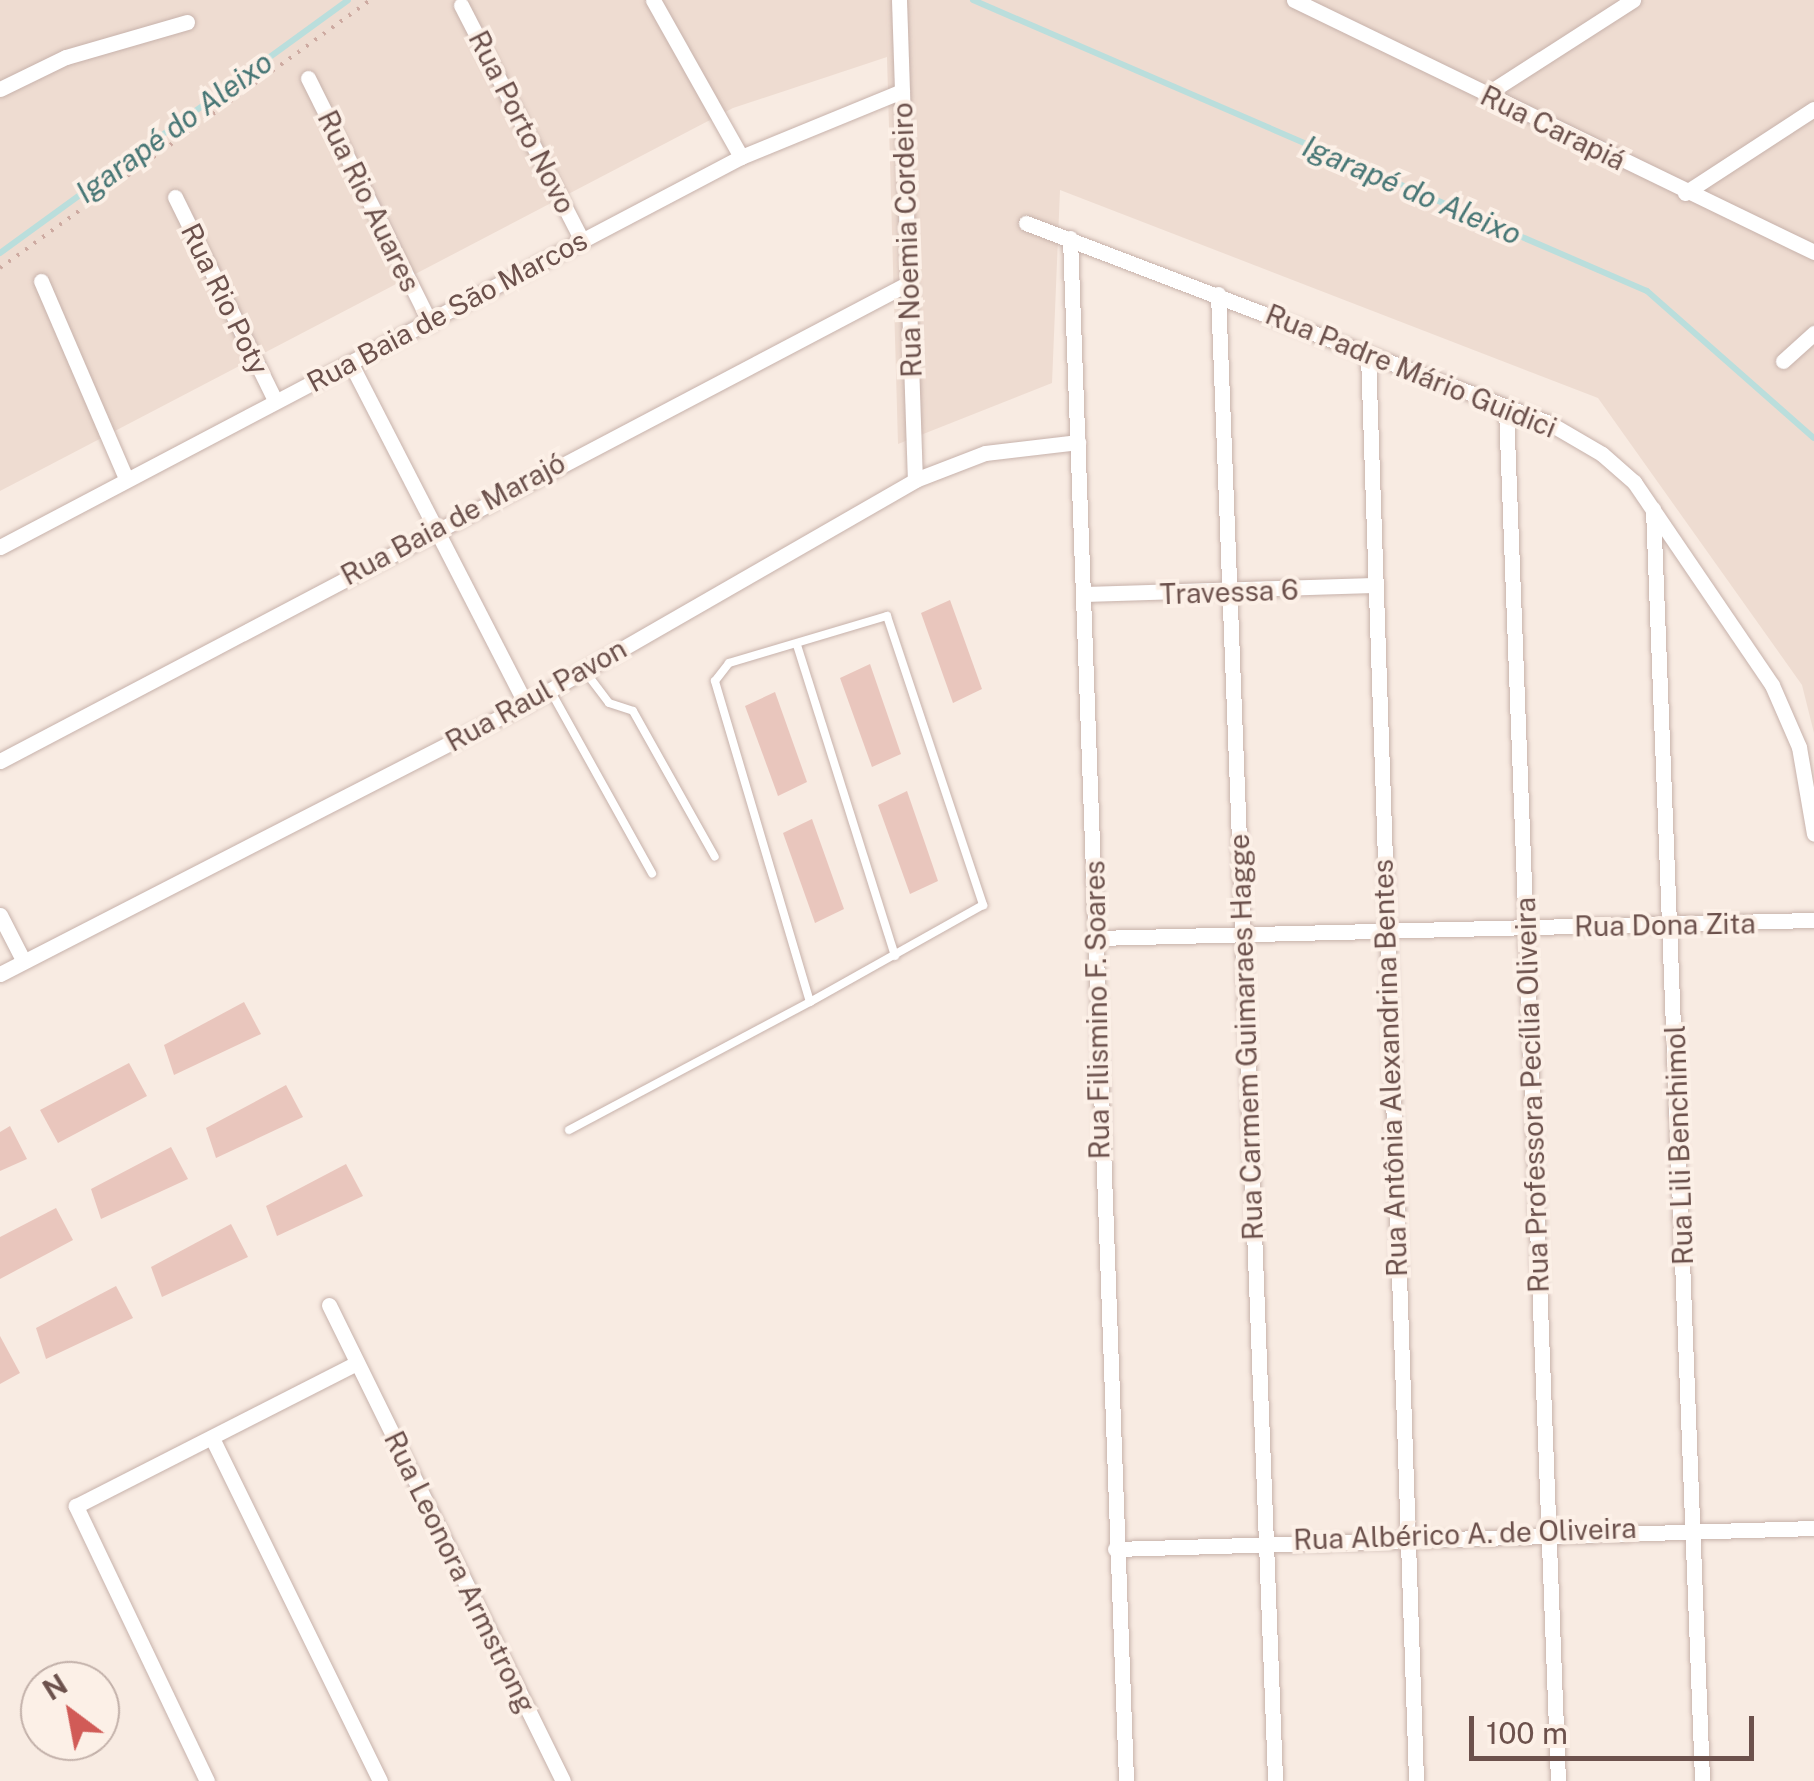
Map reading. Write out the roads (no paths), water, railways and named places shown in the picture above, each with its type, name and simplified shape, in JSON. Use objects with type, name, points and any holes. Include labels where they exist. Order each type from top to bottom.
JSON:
[{"type":"street","points":[[653,0],[741,157]]},
{"type":"street","name":"Rua Noemia Cordeiro","points":[[899,0],[915,480]]},
{"type":"street","name":"Rua Carapiá","points":[[1294,0],[1685,193],[1814,252]]},
{"type":"street","points":[[1485,95],[1633,0]]},
{"type":"street","name":"Rua Porto Novo","points":[[460,4],[582,240]]},
{"type":"street","points":[[0,89],[66,56],[187,22]]},
{"type":"street","name":"Rua Rio Auares","points":[[308,78],[430,323]]},
{"type":"street","name":"Rua Baia de São Marcos","points":[[0,548],[126,478],[430,323],[741,157],[902,91]]},
{"type":"street","points":[[1685,193],[1814,109]]},
{"type":"street","name":"Rua Rio Poty","points":[[175,198],[275,400]]},
{"type":"street","name":"Rua Padre Mário Guidici","points":[[1026,223],[1218,294],[1506,409],[1602,454],[1653,510],[1788,718],[1814,834]]},
{"type":"street","name":"Rua Filismino F. Soares","points":[[1070,238],[1126,1781]]},
{"type":"street","points":[[41,281],[126,478]]},
{"type":"street","name":"Rua Baia de Marajó","points":[[0,761],[434,529],[909,283]]},
{"type":"street","name":"Rua Carmem Guimaraes Hagge","points":[[1218,294],[1276,1781]]},
{"type":"street","points":[[1783,361],[1814,333]]},
{"type":"street","name":"Rua Antônia Alexandrina Bentes","points":[[1368,355],[1416,1781]]},
{"type":"street","points":[[351,364],[526,704]]},
{"type":"street","name":"Rua Professora Pecília Oliveira","points":[[1506,409],[1558,1781]]},
{"type":"street","name":"Rua Raul Pavon","points":[[0,974],[526,704],[915,480],[985,453],[1078,442]]},
{"type":"street","name":"Rua Lili Benchimol","points":[[1653,510],[1702,1781]]},
{"type":"street","name":"Travessa 6","points":[[1084,594],[1229,595],[1374,585]]},
{"type":"street","points":[[0,915],[23,960]]},
{"type":"street","name":"Rua Dona Zita","points":[[1096,938],[1670,928],[1814,920]]},
{"type":"street","name":"Rua Leonora Armstrong","points":[[328,1305],[563,1781]]},
{"type":"street","points":[[208,1781],[76,1506],[358,1363]]},
{"type":"street","points":[[212,1438],[380,1781]]},
{"type":"street","name":"Rua Albérico A. de Oliveira","points":[[1116,1549],[1406,1534],[1814,1528]]},
{"type":"lane","points":[[569,1130],[810,1002],[978,912],[983,889],[893,620],[728,663],[715,692],[810,1002]]},
{"type":"lane","points":[[797,645],[895,956]]},
{"type":"lane","points":[[584,670],[610,704],[632,711],[715,857]]},
{"type":"lane","points":[[550,690],[652,873]]},
{"type":"waterway","name":"Igarapé do Aleixo","points":[[0,253],[348,0]]},
{"type":"waterway","name":"Igarapé do Aleixo","points":[[973,0],[1647,291],[1814,438]]}]
